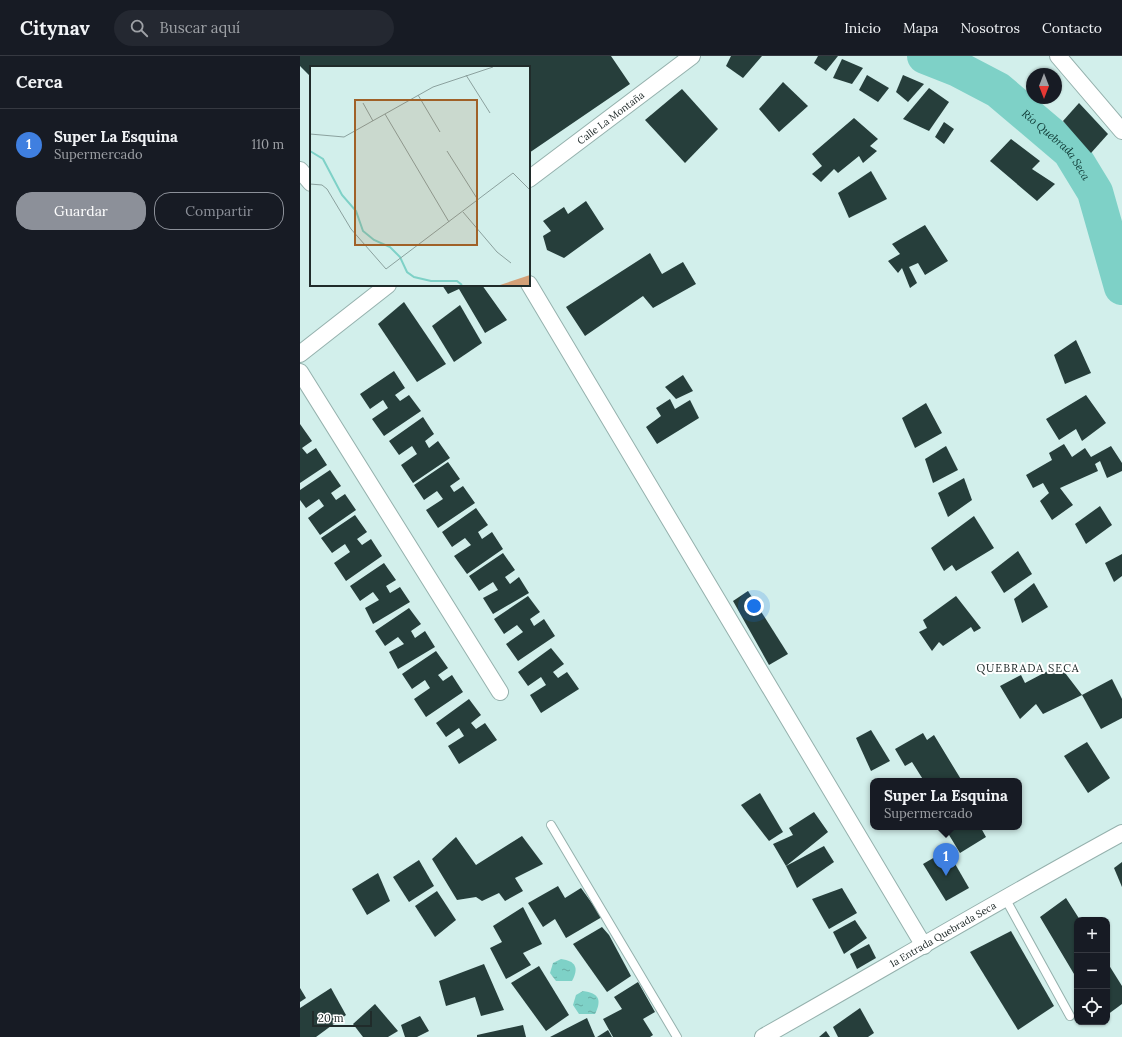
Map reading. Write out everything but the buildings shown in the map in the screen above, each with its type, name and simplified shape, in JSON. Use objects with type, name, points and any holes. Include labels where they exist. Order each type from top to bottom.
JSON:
[{"type":"street","name":"Calle La Montaña","points":[[530,178],[692,56]]},
{"type":"street","points":[[1058,56],[1122,131]]},
{"type":"street","points":[[300,170],[310,182]]},
{"type":"street","points":[[300,354],[387,286]]},
{"type":"street","points":[[530,286],[924,946]]},
{"type":"street","points":[[300,372],[500,692]]},
{"type":"street","name":"1a Entrada Quebrada Seca","points":[[763,1037],[924,946],[1005,898],[1122,833]]},
{"type":"lane","points":[[551,825],[677,1037]]},
{"type":"lane","points":[[1005,898],[1070,1016]]},
{"type":"water","points":[[561,959],[570,961],[575,966],[576,969],[572,981],[556,981],[550,973],[553,963]]},
{"type":"water","points":[[583,991],[593,993],[598,998],[598,1005],[595,1014],[579,1014],[573,1005],[576,995]]},
{"type":"waterway","name":"Río Quebrada Seca","points":[[925,56],[958,69],[998,90],[1070,151],[1095,192],[1122,287]]},
{"type":"place","name":"Super La Esquina","points":[[946,876]]},
{"type":"district","name":"QUEBRADA SECA","points":[[1028,668]]}]
